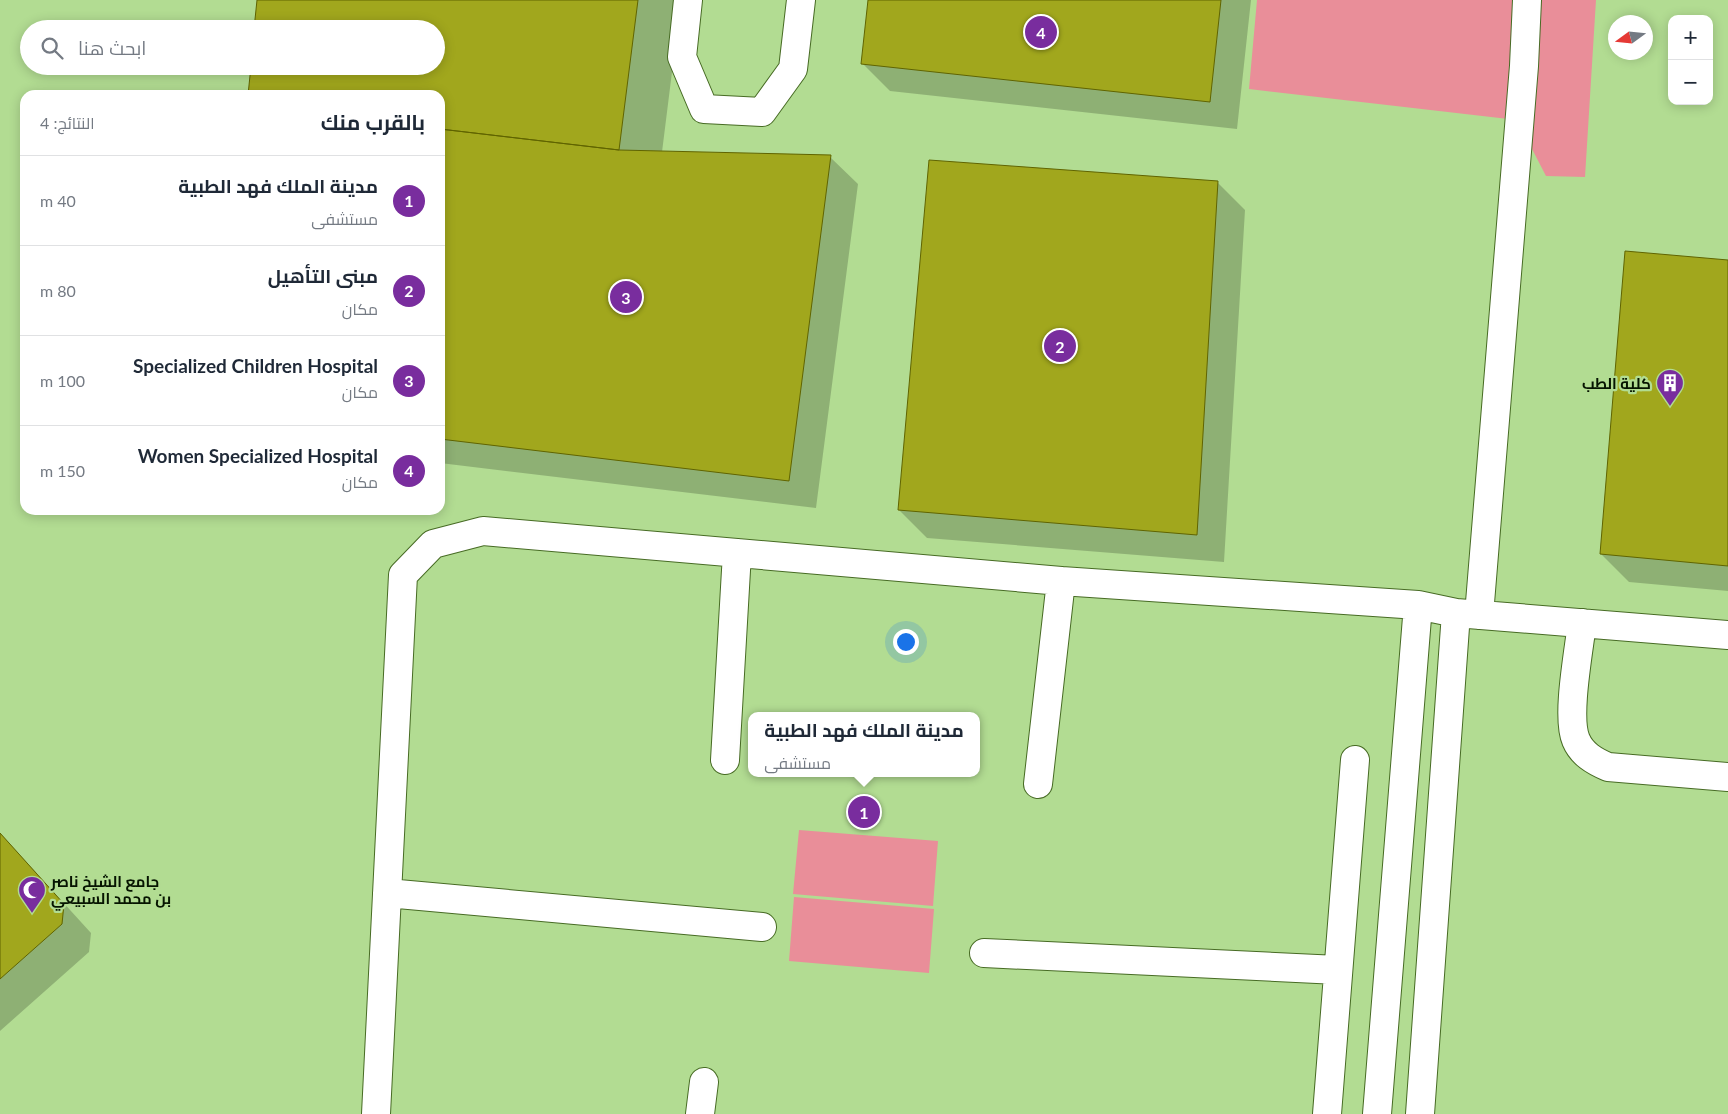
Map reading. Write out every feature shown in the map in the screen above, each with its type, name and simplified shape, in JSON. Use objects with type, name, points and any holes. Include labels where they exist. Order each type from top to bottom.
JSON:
[{"type":"street","points":[[688,0],[682,56],[704,109],[762,112],[793,69],[800,0]]},
{"type":"street","points":[[1420,1114],[1467,614],[1523,76],[1527,0]]},
{"type":"street","points":[[376,1114],[403,576],[433,544],[483,531],[1061,581],[1418,605],[1467,614],[1728,635]]},
{"type":"street","points":[[724,760],[737,552]]},
{"type":"street","points":[[1038,784],[1061,581]]},
{"type":"street","points":[[1377,1114],[1418,605]]},
{"type":"street","points":[[1582,623],[1572,724],[1576,741],[1590,759],[1608,767],[1728,777]]},
{"type":"street","points":[[1327,1114],[1355,760]]},
{"type":"street","points":[[387,893],[762,927]]},
{"type":"street","points":[[984,953],[1338,970]]},
{"type":"street","points":[[700,1114],[704,1082]]},
{"type":"shaded area","points":[[1257,0],[1596,0],[1585,177],[1546,176],[1517,120],[1249,89]]},
{"type":"shaded area","points":[[799,830],[938,841],[933,906],[793,894]]},
{"type":"shaded area","points":[[794,897],[934,909],[929,973],[789,961]]},
{"type":"building","points":[[257,0],[638,0],[619,150],[445,130],[445,90],[249,90],[250,75],[445,75],[445,20],[255,20]]},
{"type":"building","points":[[868,0],[1221,0],[1210,102],[861,64]]},
{"type":"building","points":[[445,130],[619,150],[831,155],[789,481],[445,440]]},
{"type":"building","points":[[929,160],[1218,181],[1197,535],[898,510]]},
{"type":"building","name":"كلية الطب","points":[[1625,251],[1728,260],[1728,566],[1600,554]]},
{"type":"building","name":"جامع الشيخ ناصر بن محمد السبيعي","points":[[0,833],[64,904],[62,924],[0,979]]},
{"type":"place","name":"Women Specialized Hospital","points":[[1041,32]]},
{"type":"place","name":"Specialized Children Hospital","points":[[626,297]]},
{"type":"place","name":"مبنى التأهيل","points":[[1060,346]]},
{"type":"place","name":"كلية الطب","points":[[1670,407]]},
{"type":"place","name":"مدينة الملك فهد الطبية","points":[[864,812]]},
{"type":"place","name":"جامع الشيخ ناصر بن محمد السبيعي","points":[[32,914]]}]
